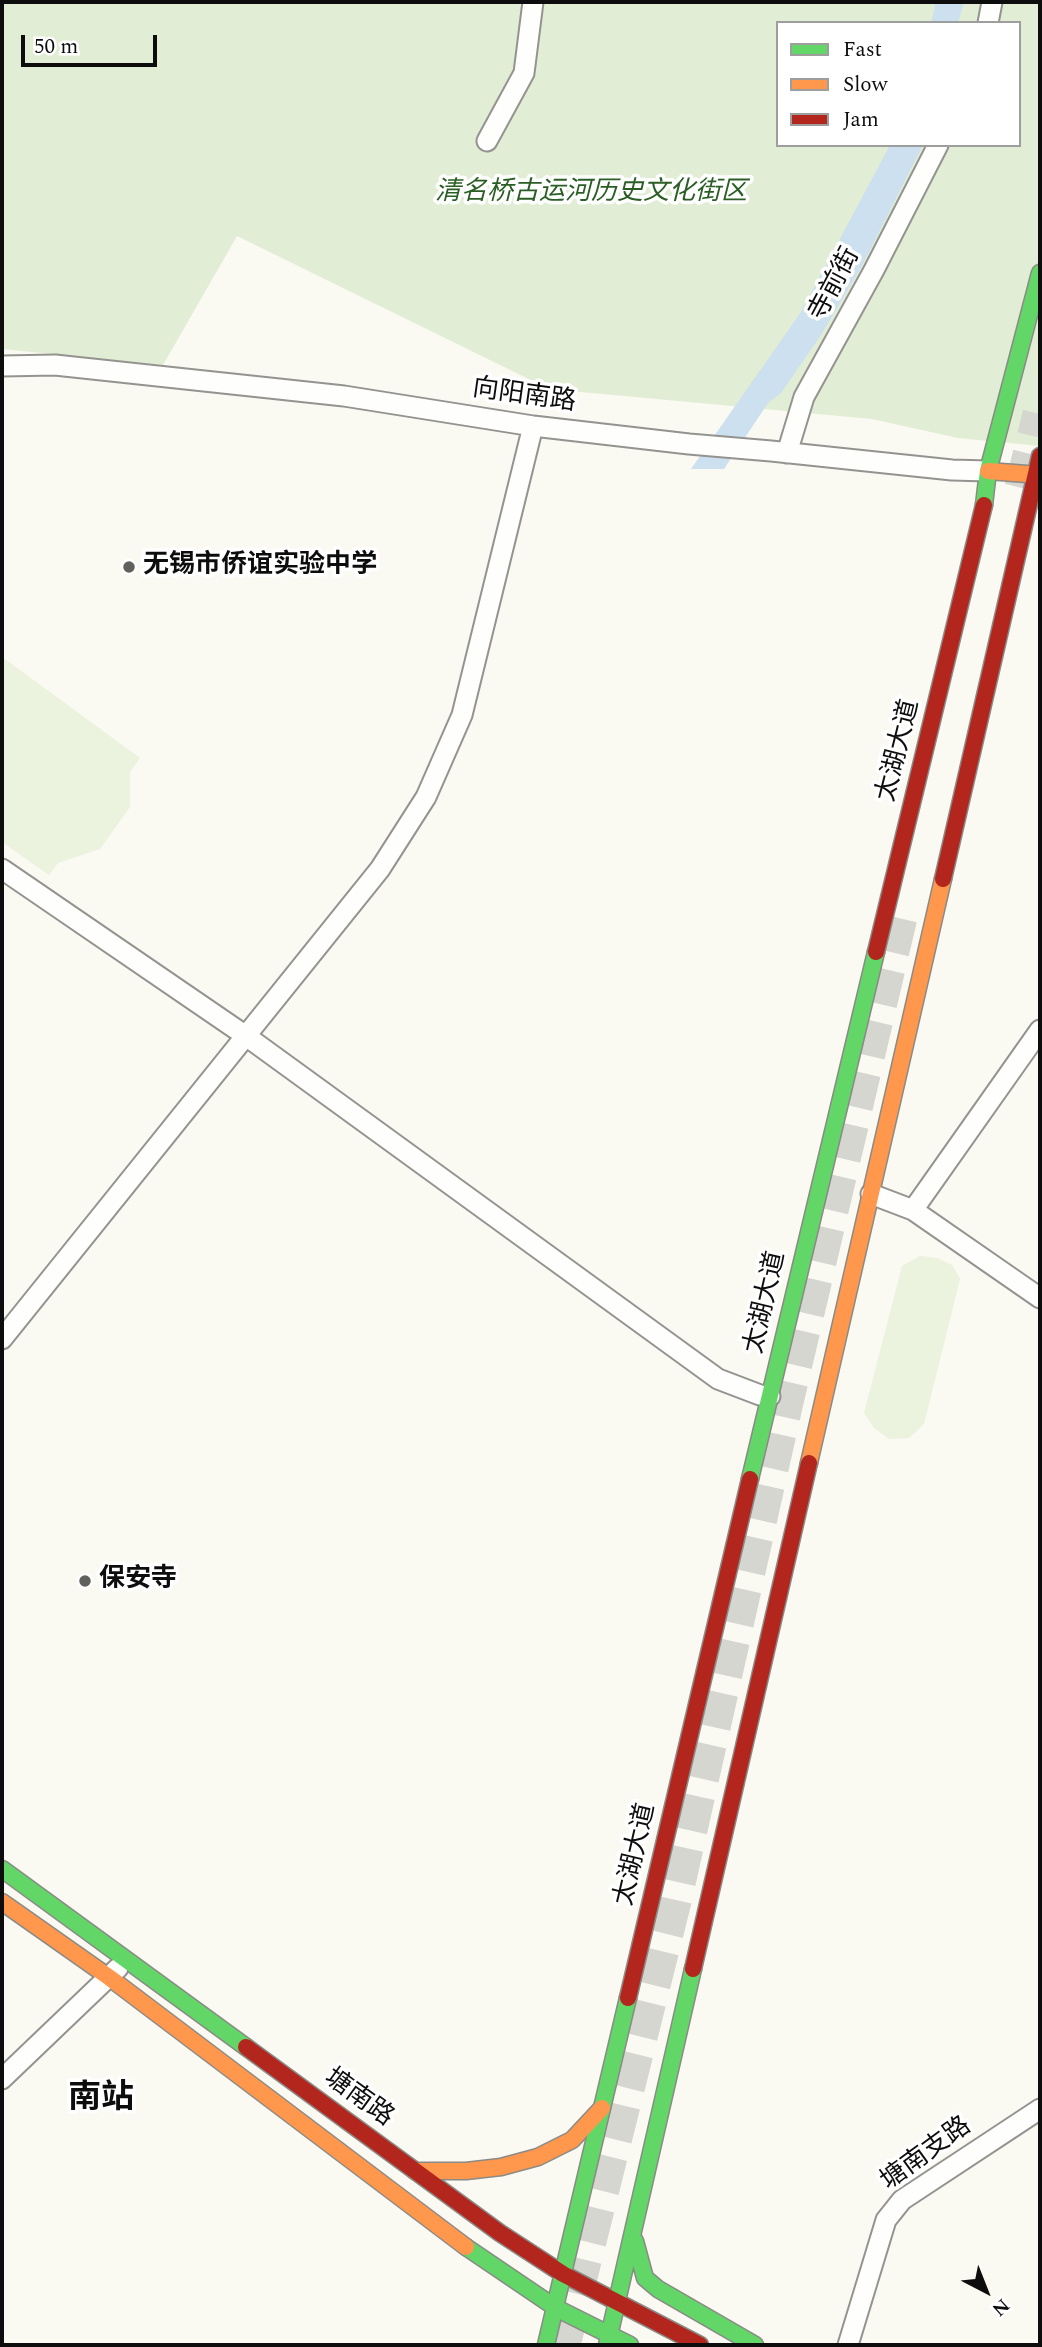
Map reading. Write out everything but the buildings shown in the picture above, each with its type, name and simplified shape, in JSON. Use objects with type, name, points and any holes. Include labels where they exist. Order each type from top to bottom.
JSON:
[{"type":"main road","name":"太湖大道","points":[[546,2345],[770,1396],[983,512],[988,471],[1040,273]]},
{"type":"main road","points":[[608,2340],[1038,475],[1040,456]]},
{"type":"main road","name":"向阳南路","points":[[988,471],[1038,475]]},
{"type":"main road","name":"塘南路","points":[[2,1869],[500,2234],[563,2274],[700,2345]]},
{"type":"main road","name":"塘南路","points":[[2,1902],[110,1978],[479,2257],[608,2340],[630,2345]]},
{"type":"main road","points":[[415,2171],[466,2171],[501,2167],[538,2157],[572,2140],[603,2107]]},
{"type":"main road","points":[[634,2235],[645,2278],[658,2289],[755,2345]]},
{"type":"street","points":[[487,141],[524,73],[533,2]]},
{"type":"street","points":[[988,21],[992,2]]},
{"type":"street","name":"寺前街","points":[[779,452],[804,397],[874,270],[937,147]]},
{"type":"street","name":"向阳南路","points":[[2,366],[55,365],[330,394],[533,426],[689,444],[952,470],[988,471]]},
{"type":"street","points":[[2,1339],[380,869],[426,797],[462,715],[533,426]]},
{"type":"street","points":[[2,869],[246,1036],[718,1379],[760,1395],[770,1396]]},
{"type":"street","points":[[913,1210],[1040,1030]]},
{"type":"street","points":[[871,1194],[913,1210],[1040,1298]]},
{"type":"street","points":[[2,2079],[110,1978],[125,1959]]},
{"type":"street","name":"塘南支路","points":[[848,2345],[886,2220],[902,2200],[1040,2109]]},
{"type":"green space","name":"清名桥古运河历史文化街区","points":[[2,2],[1040,2],[1040,446],[958,438],[872,419],[549,389],[237,236],[163,365],[2,349]]},
{"type":"green space","points":[[2,657],[140,758],[130,772],[130,807],[100,849],[58,863],[49,875],[2,842]]},
{"type":"green space","points":[[920,1256],[937,1258],[952,1265],[960,1279],[924,1424],[909,1438],[889,1439],[874,1428],[864,1413],[902,1266]]},
{"type":"water","points":[[936,2],[964,2],[959,21],[931,21]]},
{"type":"water","points":[[889,147],[922,147],[863,264],[821,335],[781,393],[768,403],[724,469],[691,469],[801,312]]},
{"type":"tunnel","points":[[1022,488],[1040,414]]},
{"type":"tunnel","points":[[563,2345],[674,1901],[786,1402],[900,917]]},
{"type":"traffic: fast","points":[[984,505],[988,471],[1040,273]]},
{"type":"traffic: fast","points":[[750,1479],[876,952]]},
{"type":"traffic: fast","points":[[2,1869],[246,2047]]},
{"type":"traffic: fast","points":[[607,2345],[693,1969]]},
{"type":"traffic: fast","points":[[546,2345],[628,1998]]},
{"type":"traffic: fast","points":[[635,2241],[645,2278],[658,2289],[755,2345]]},
{"type":"traffic: fast","points":[[466,2247],[556,2308],[630,2345]]},
{"type":"traffic: slow","points":[[988,471],[1040,475]]},
{"type":"traffic: slow","points":[[809,1463],[943,879]]},
{"type":"traffic: slow","points":[[2,1902],[110,1978],[466,2247]]},
{"type":"traffic: slow","points":[[415,2171],[466,2171],[501,2167],[538,2157],[572,2140],[602,2108]]},
{"type":"traffic: jam","points":[[943,879],[1040,456]]},
{"type":"traffic: jam","points":[[876,952],[984,505]]},
{"type":"traffic: jam","points":[[693,1969],[809,1463]]},
{"type":"traffic: jam","points":[[628,1998],[750,1479]]},
{"type":"traffic: jam","points":[[246,2047],[500,2233],[563,2274],[700,2345]]},
{"type":"place","name":"无锡市侨谊实验中学","points":[[129,567]]},
{"type":"place","name":"保安寺","points":[[85,1581]]},
{"type":"district","name":"南站","points":[[101,2101]]}]
